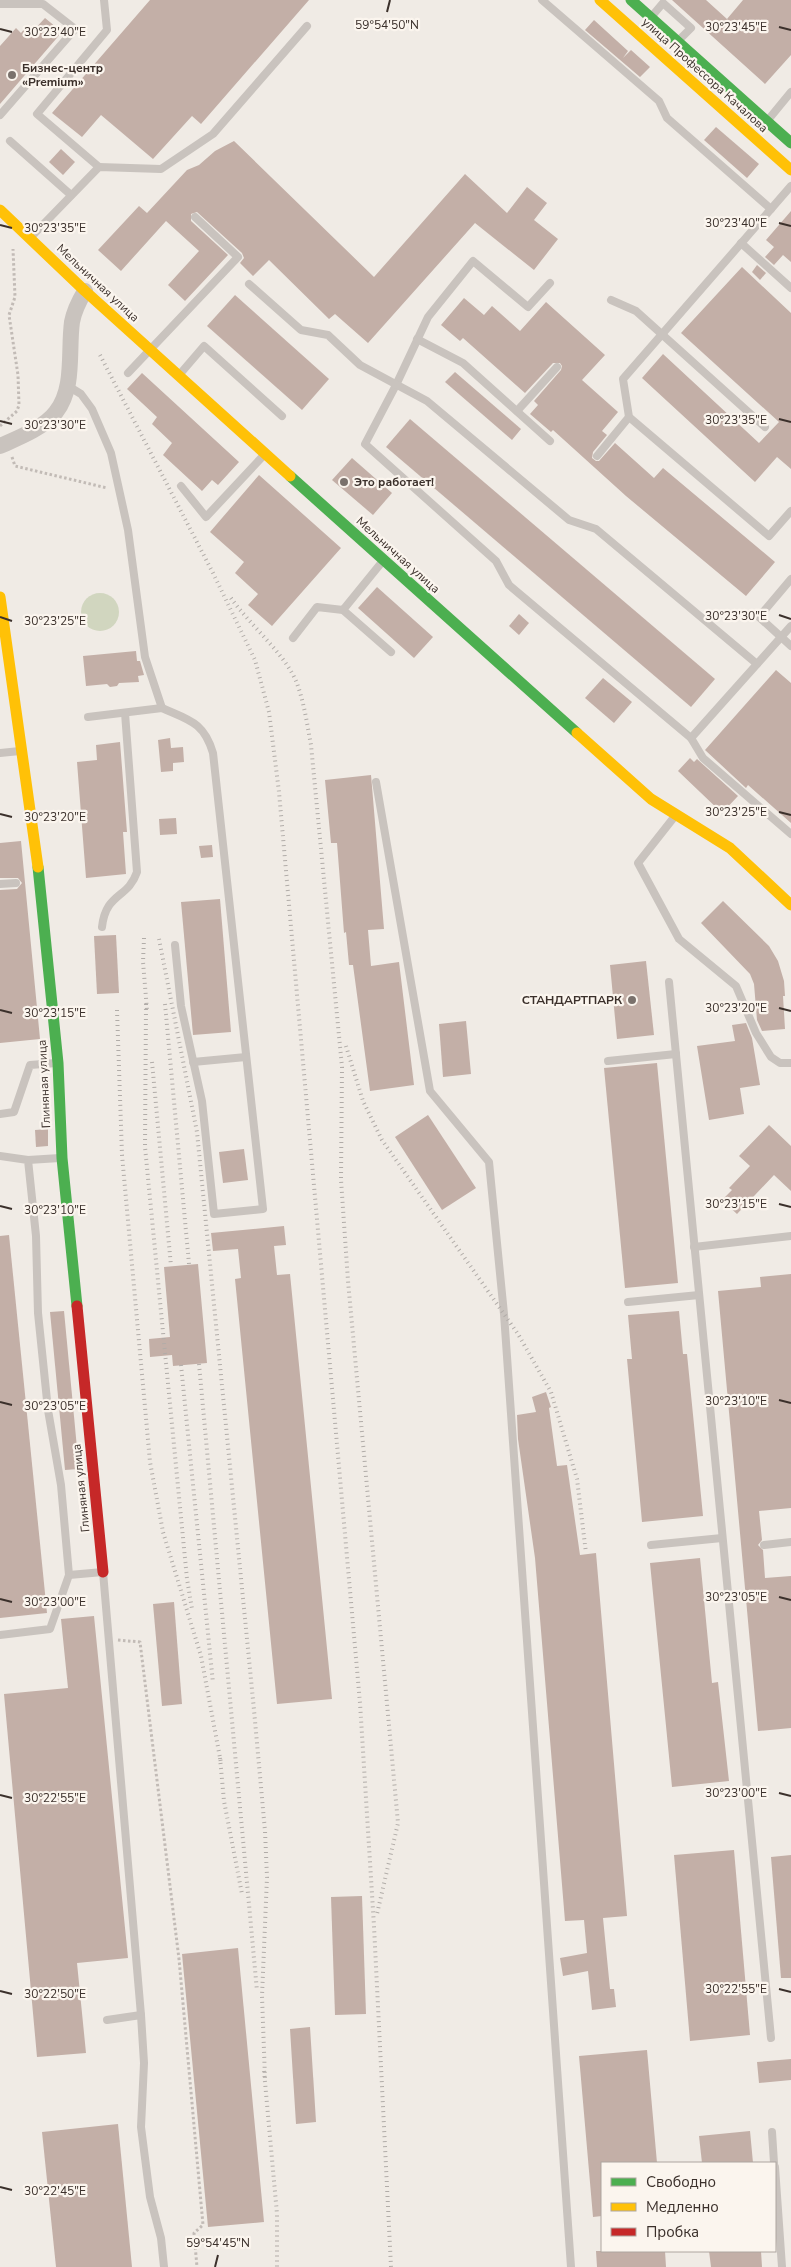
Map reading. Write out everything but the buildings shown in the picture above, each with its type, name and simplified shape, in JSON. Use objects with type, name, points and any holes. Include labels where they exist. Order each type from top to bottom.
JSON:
[{"type":"street","name":"улица Профессора Качалова","points":[[600,0],[644,25],[760,128],[791,143]]},
{"type":"street","name":"улица Профессора Качалова","points":[[631,0],[644,25],[760,128],[791,170]]},
{"type":"street","name":"Мельничная улица","points":[[0,210],[85,291],[508,674],[651,799],[730,848],[791,905]]},
{"type":"street","points":[[3,445],[41,425],[56,412],[67,386],[72,322],[77,306],[85,291]]},
{"type":"street","name":"Глиняная улица","points":[[0,597],[40,882],[58,1062],[62,1158],[103,1572]]},
{"type":"lane","points":[[0,115],[76,29],[43,4],[0,4],[3,0]]},
{"type":"lane","points":[[104,0],[106,30],[37,114],[99,167],[161,169],[213,134],[307,26]]},
{"type":"lane","points":[[542,0],[658,101],[667,118],[771,209]]},
{"type":"lane","points":[[644,25],[663,3],[690,28],[671,50]]},
{"type":"lane","points":[[760,128],[791,92]]},
{"type":"lane","points":[[10,141],[71,195]]},
{"type":"lane","points":[[30,238],[99,167]]},
{"type":"lane","points":[[791,186],[623,379],[629,416],[769,536],[791,511]]},
{"type":"lane","points":[[128,373],[238,258],[195,217]]},
{"type":"lane","points":[[741,243],[791,288]]},
{"type":"lane","points":[[550,283],[528,307],[473,261],[428,317],[396,385],[365,444],[496,561],[510,585],[691,738],[703,758],[791,834]]},
{"type":"lane","points":[[249,284],[301,330],[328,335],[360,365],[427,401],[569,520],[596,530],[757,664]]},
{"type":"lane","points":[[611,300],[636,311],[765,427]]},
{"type":"lane","points":[[417,339],[463,363],[550,441]]},
{"type":"lane","points":[[179,376],[204,346],[282,416]]},
{"type":"lane","points":[[517,411],[557,367]]},
{"type":"lane","points":[[67,386],[81,394],[92,409],[112,452],[128,530],[145,657],[162,708]]},
{"type":"lane","points":[[597,456],[629,416]]},
{"type":"lane","points":[[181,486],[206,517],[265,453]]},
{"type":"lane","points":[[343,610],[383,560]]},
{"type":"lane","points":[[791,579],[759,617],[791,646]]},
{"type":"lane","points":[[293,638],[317,607],[343,610],[391,652]]},
{"type":"lane","points":[[691,738],[791,626]]},
{"type":"lane","points":[[88,717],[162,708],[199,726],[208,737],[213,753],[263,1209],[214,1214],[202,1101],[181,1006],[175,946]]},
{"type":"lane","points":[[102,927],[104,914],[109,903],[134,882],[137,872],[125,712]]},
{"type":"lane","points":[[0,754],[21,750]]},
{"type":"lane","points":[[376,782],[430,1092],[489,1162],[505,1324],[571,2267]]},
{"type":"lane","points":[[675,815],[638,864],[680,939],[736,986],[756,1033],[771,1057],[780,1062],[791,1063]]},
{"type":"lane","points":[[0,884],[16,883]]},
{"type":"lane","points":[[669,982],[771,2038]]},
{"type":"lane","points":[[608,1061],[676,1054]]},
{"type":"lane","points":[[193,1062],[246,1057]]},
{"type":"lane","points":[[0,1114],[14,1112],[30,1065],[58,1062]]},
{"type":"lane","points":[[0,1156],[28,1160],[62,1158]]},
{"type":"lane","points":[[0,1635],[50,1629],[69,1575],[61,1485],[48,1410],[38,1313],[36,1236],[28,1160]]},
{"type":"lane","points":[[694,1247],[791,1236]]},
{"type":"lane","points":[[628,1302],[699,1295]]},
{"type":"lane","points":[[651,1545],[722,1538]]},
{"type":"lane","points":[[764,1545],[791,1542]]},
{"type":"lane","points":[[69,1575],[103,1572],[141,2015],[144,2063],[141,2126],[150,2197],[161,2238],[164,2267]]},
{"type":"lane","points":[[107,2020],[141,2015]]},
{"type":"lane","points":[[772,2132],[774,2162]]},
{"type":"lane","points":[[776,2181],[782,2267]]},
{"type":"path","points":[[0,426],[17,411],[19,405],[18,375],[9,315],[14,298],[12,254],[20,229]]},
{"type":"path","points":[[3,445],[15,466],[120,491]]},
{"type":"path","points":[[110,1639],[140,1642],[182,1989],[203,2225],[194,2233],[197,2267]]},
{"type":"green space","points":[[100,593],[114,598],[119,612],[114,626],[100,631],[86,626],[81,612],[86,598]]},
{"type":"railway","points":[[100,355],[213,573],[255,660],[269,712],[279,792],[360,1703],[374,1926],[391,2267]]},
{"type":"railway","points":[[231,598],[291,670],[301,696],[311,745],[342,1067],[341,1180],[348,1281],[398,1823],[377,1914]]},
{"type":"railway","points":[[144,938],[143,962],[147,1010]]},
{"type":"railway","points":[[159,939],[197,1132],[254,1710],[265,1831],[267,1877],[262,1996],[265,2078]]},
{"type":"railway","points":[[146,1004],[145,1147],[187,1579],[192,1609]]},
{"type":"railway","points":[[165,1004],[189,1264]]},
{"type":"railway","points":[[117,1010],[122,1155],[150,1462],[163,1532],[201,1656],[221,1763]]},
{"type":"railway","points":[[346,1046],[363,1101],[382,1140],[518,1334],[551,1392],[577,1479],[586,1553]]},
{"type":"railway","points":[[152,1062],[171,1266]]},
{"type":"railway","points":[[199,1364],[257,1991]]},
{"type":"railway","points":[[181,1365],[213,1683]]},
{"type":"railway","points":[[220,1758],[224,1801],[242,1894]]},
{"type":"railway","points":[[264,2071],[277,2214],[277,2267]]},
{"type":"traffic: fast","points":[[631,0],[791,143]]},
{"type":"traffic: fast","points":[[290,476],[577,733]]},
{"type":"traffic: fast","points":[[38,867],[58,1063],[62,1158],[77,1306]]},
{"type":"traffic: slow","points":[[600,0],[791,170]]},
{"type":"traffic: slow","points":[[0,210],[85,291],[290,476]]},
{"type":"traffic: slow","points":[[0,597],[38,867]]},
{"type":"traffic: slow","points":[[577,733],[651,799],[730,848],[791,905]]},
{"type":"traffic: jam","points":[[77,1306],[103,1572]]},
{"type":"place","name":"Бизнес-центр «Premium»","points":[[12,75]]},
{"type":"place","name":"Это работает!","points":[[344,482]]},
{"type":"place","name":"СТАНДАРТПАРК","points":[[632,1000]]}]
